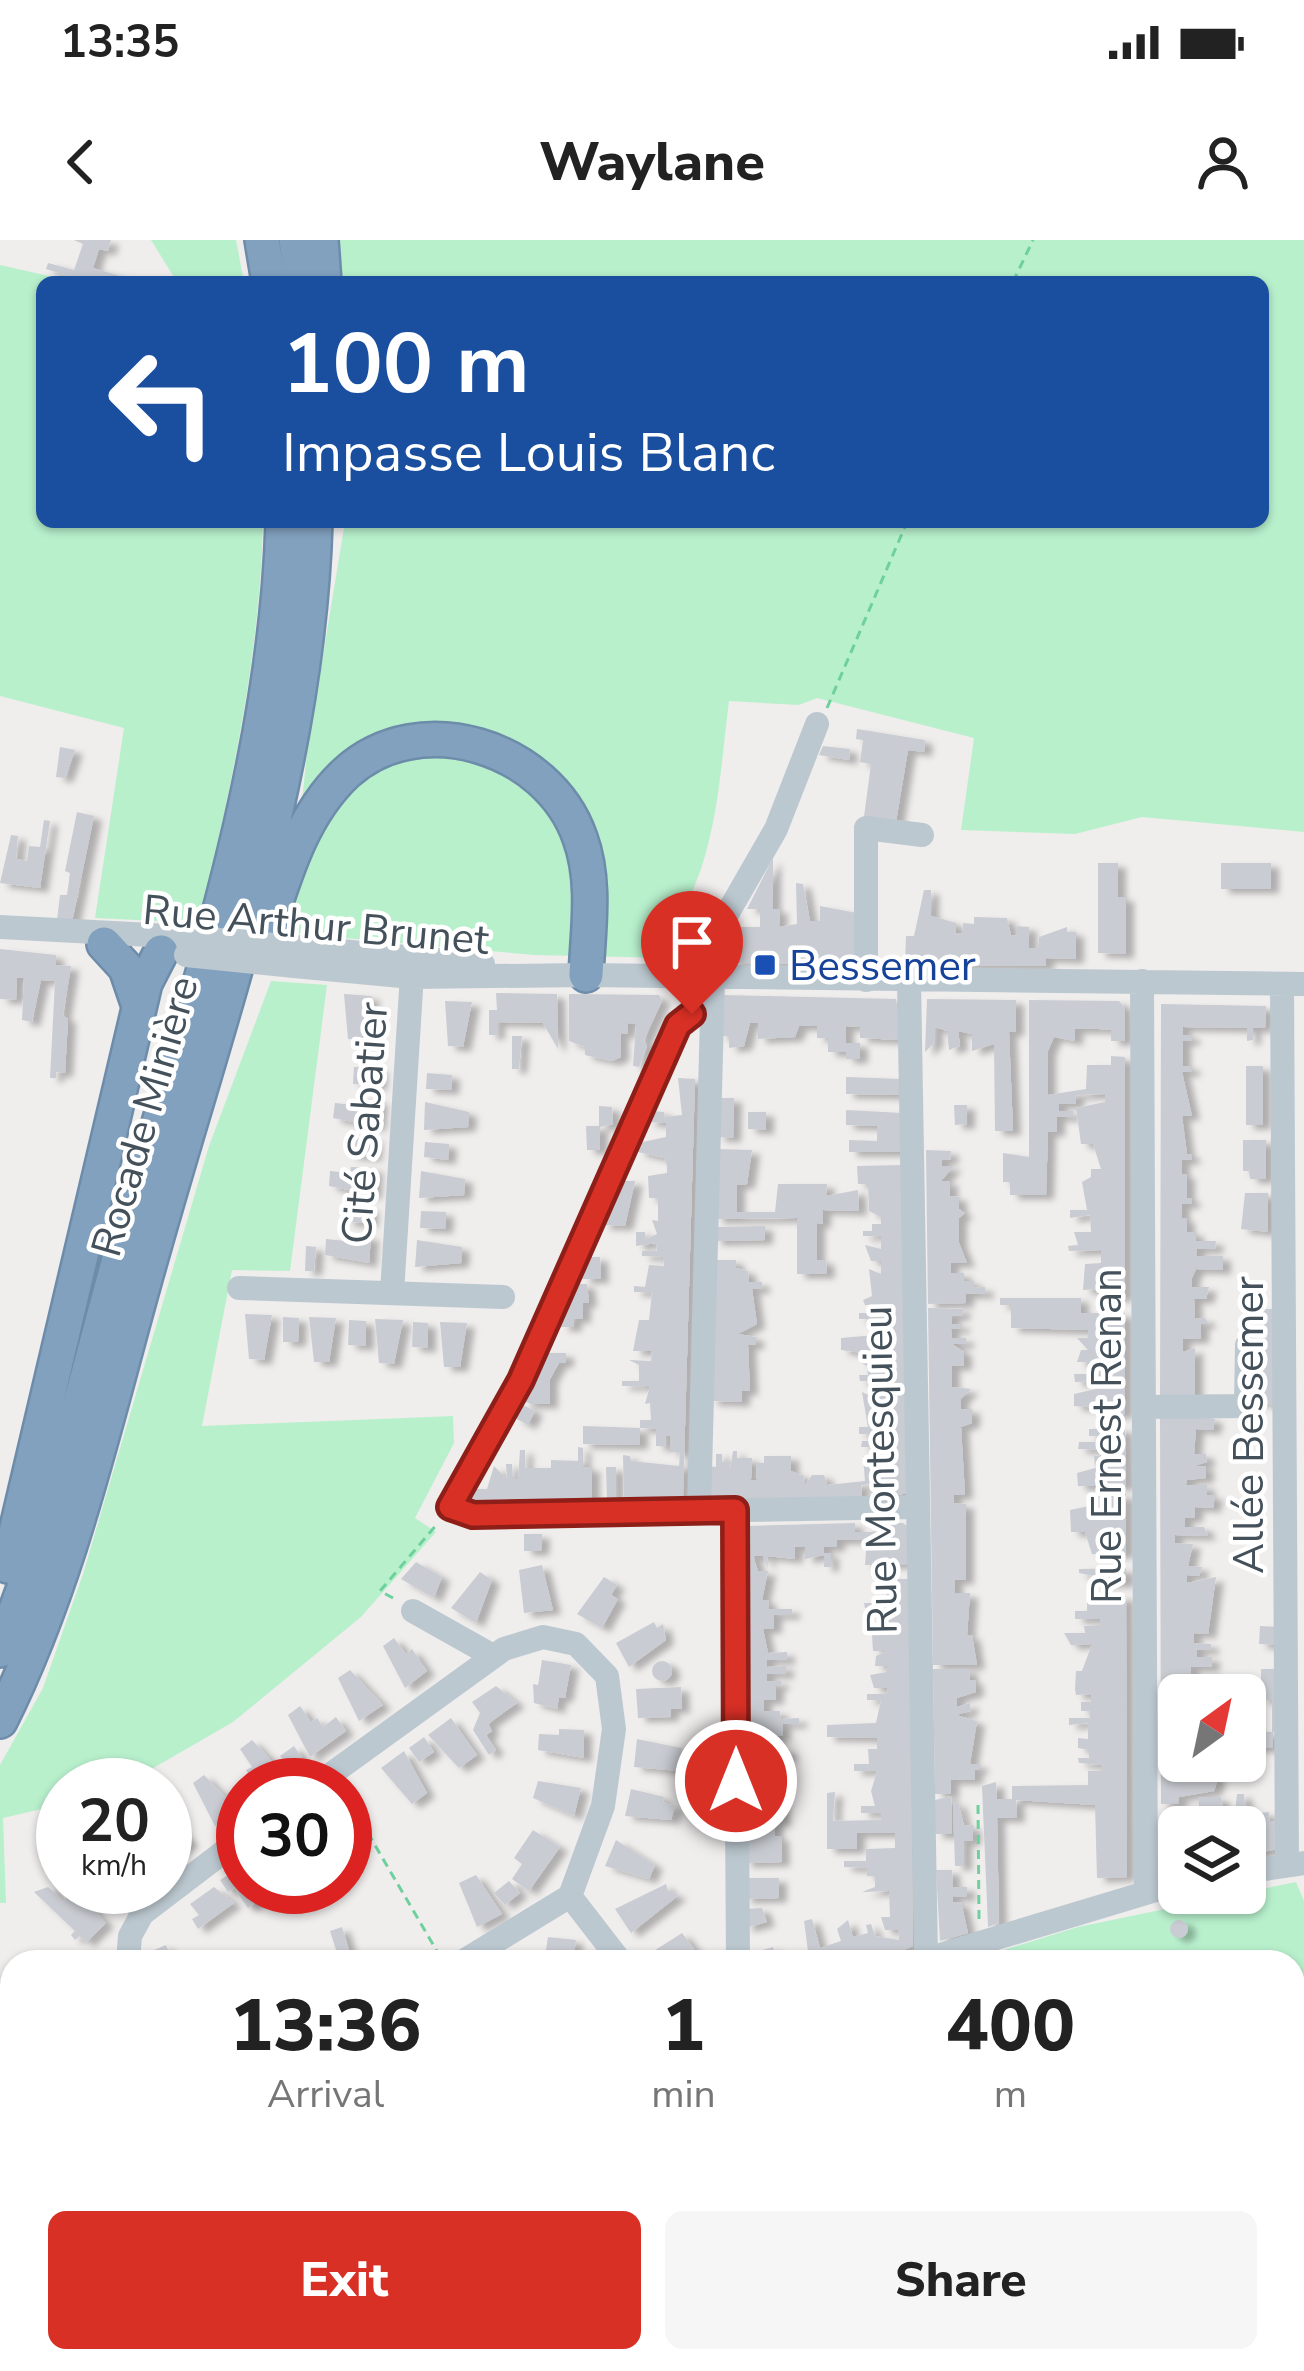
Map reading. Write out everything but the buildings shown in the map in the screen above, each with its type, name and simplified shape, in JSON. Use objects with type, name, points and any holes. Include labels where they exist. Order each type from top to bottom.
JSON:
[{"type":"highway","points":[[262,240],[268,276]]},
{"type":"highway","points":[[296,240],[301,276]]},
{"type":"highway","points":[[321,240],[324,276]]},
{"type":"highway","name":"Rocade Minière","points":[[0,1650],[49,1505],[247,803],[273,661],[283,528]]},
{"type":"highway","name":"Rocade Minière","points":[[0,1721],[60,1573],[280,796],[303,663],[314,528]]},
{"type":"highway","points":[[208,1057],[231,1033],[291,861],[318,807],[358,764],[407,740],[450,739],[494,752],[535,777],[566,810],[579,834],[589,878],[586,975]]},
{"type":"highway","points":[[104,944],[125,968],[140,1006]]},
{"type":"highway","points":[[0,1597],[140,1006],[180,945]]},
{"type":"street","points":[[699,1510],[712,1012],[706,950],[768,845],[817,724]]},
{"type":"street","points":[[866,980],[866,828],[922,835]]},
{"type":"street","points":[[0,927],[180,945]]},
{"type":"street","name":"Rue Arthur Brunet","points":[[40,931],[104,944],[180,945],[412,968],[586,975],[1293,984]]},
{"type":"street","name":"Cité Sabatier","points":[[392,1293],[412,968]]},
{"type":"street","name":"Rue Montesquieu","points":[[909,980],[921,1950]]},
{"type":"street","name":"Rue Ernest Renan","points":[[1142,982],[1146,1890]]},
{"type":"street","name":"Allée Bessemer","points":[[1293,984],[1296,1864]]},
{"type":"street","points":[[712,1012],[692,1014],[678,1025],[521,1380],[450,1507],[473,1515],[918,1507]]},
{"type":"street","name":"Cité Sabatier","points":[[239,1288],[503,1297]]},
{"type":"street","points":[[1145,1407],[1246,1406],[1247,1346]]},
{"type":"street","points":[[735,1510],[738,1950]]},
{"type":"street","points":[[413,1611],[493,1656]]},
{"type":"street","points":[[353,1758],[493,1656],[532,1638],[566,1639],[587,1650],[608,1676],[614,1716],[610,1778],[570,1896],[482,1950]]},
{"type":"street","points":[[129,1950],[130,1936],[142,1915],[216,1858]]},
{"type":"street","points":[[1266,1869],[1296,1864]]},
{"type":"street","points":[[953,1950],[1158,1887]]},
{"type":"street","points":[[570,1896],[612,1950]]},
{"type":"path","points":[[1016,276],[1033,240]]},
{"type":"path","points":[[817,724],[904,528]]},
{"type":"path","points":[[413,1611],[380,1591],[450,1507]]},
{"type":"path","points":[[978,1805],[982,1941]]},
{"type":"path","points":[[372,1840],[437,1950]]},
{"type":"green space","points":[[151,240],[236,240],[243,276],[173,276]]},
{"type":"green space","points":[[336,240],[1304,240],[1304,832],[1142,817],[1075,834],[961,830],[974,738],[817,698],[799,705],[729,701],[712,828],[670,958],[534,955],[289,933],[307,752],[344,528],[1269,528],[1269,276],[338,276]]},
{"type":"green space","points":[[0,265],[49,276],[36,276],[36,528],[263,528],[250,674],[200,923],[95,918],[124,728],[0,696]]},
{"type":"green space","points":[[271,981],[327,985],[290,1271],[232,1270],[202,1426],[453,1416],[454,1443],[415,1518],[436,1532],[361,1617],[233,1722],[171,1758],[36,1758],[36,1810],[3,1818],[6,1903],[0,1903],[0,1765],[43,1688],[83,1574],[209,1146]]},
{"type":"green space","points":[[1296,1882],[1304,1901],[1304,1950],[1004,1950],[1078,1927],[1158,1910],[1266,1914],[1266,1888]]},
{"type":"place","name":"Bessemer","points":[[765,965]]},
{"type":"route","points":[[692,1014],[678,1025],[513,1397],[450,1507],[473,1515],[735,1510],[736,1781]]}]
